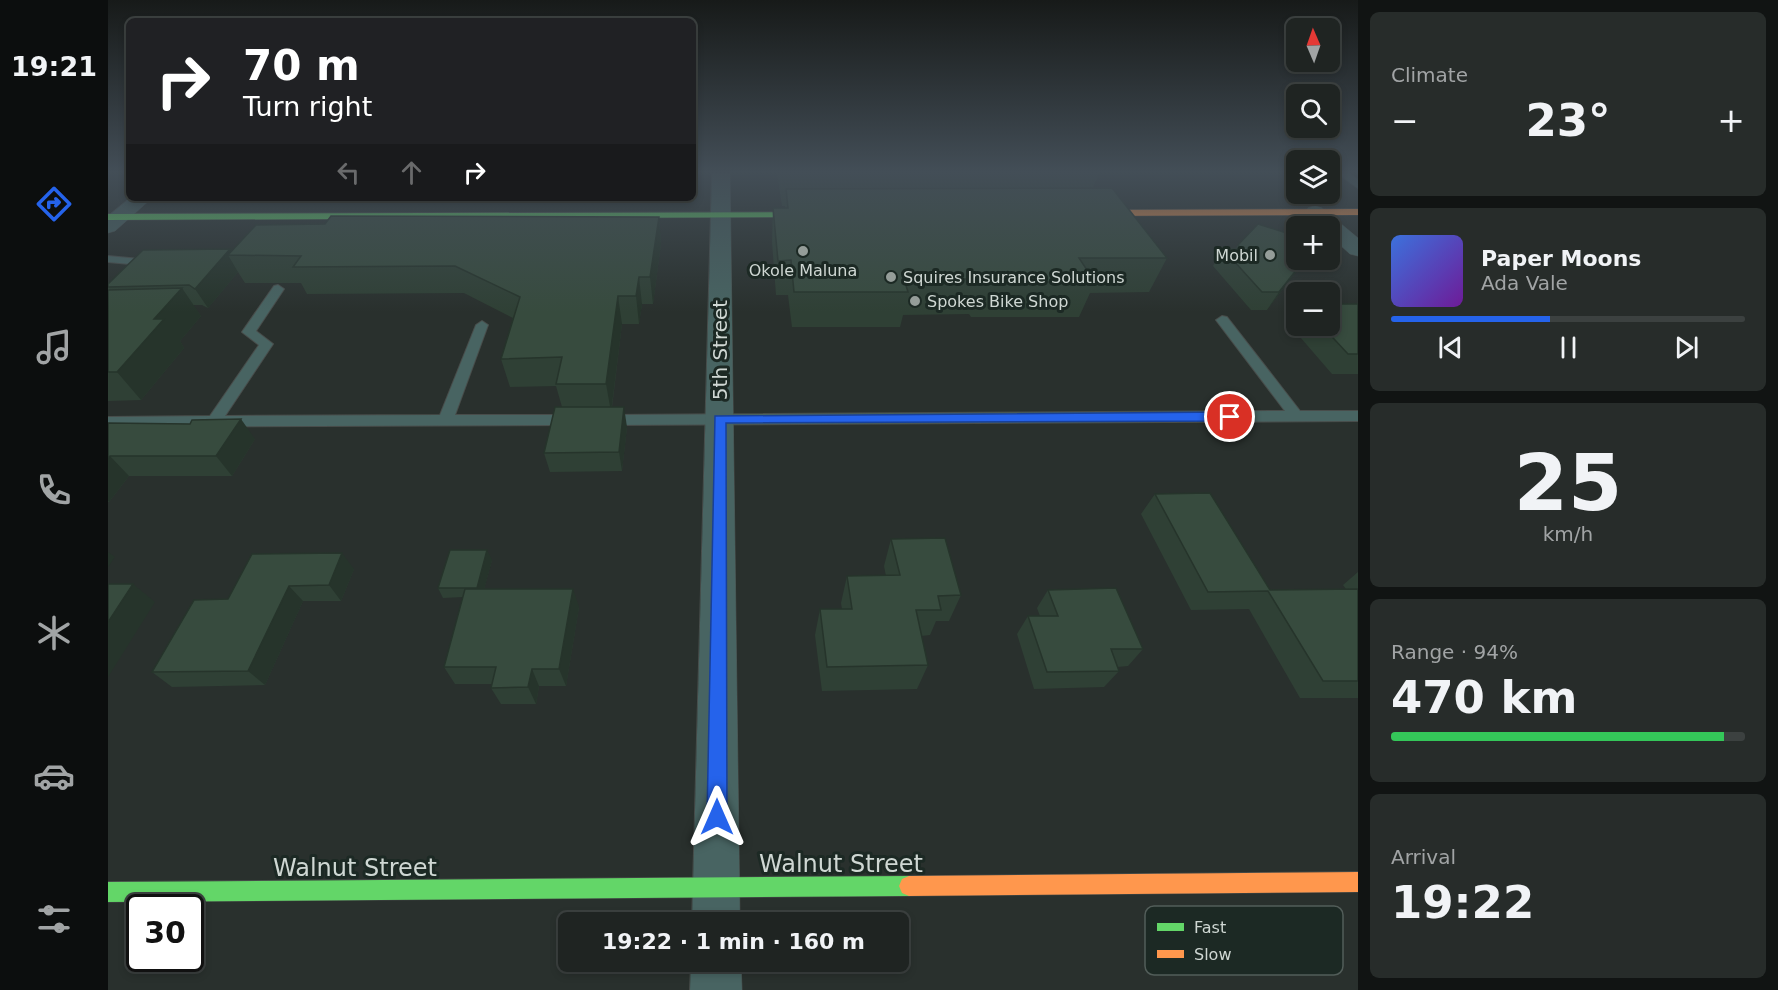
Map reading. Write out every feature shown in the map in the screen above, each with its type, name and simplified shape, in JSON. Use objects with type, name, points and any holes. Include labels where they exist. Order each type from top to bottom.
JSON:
[{"type":"main road","points":[[112,220],[193,219]]},
{"type":"main road","name":"Walnut Street","points":[[108,892],[1358,882]]},
{"type":"street","name":"5th Street","points":[[716,912],[721,219]]},
{"type":"street","points":[[1323,219],[1358,249]]},
{"type":"street","points":[[716,972],[716,990]]},
{"type":"lane","points":[[108,259],[136,261],[136,266],[108,293]]},
{"type":"lane","points":[[214,422],[266,345],[249,332],[278,289]]},
{"type":"lane","points":[[1222,320],[1296,416]]},
{"type":"lane","points":[[445,421],[482,325]]},
{"type":"lane","points":[[108,422],[1358,416]]},
{"type":"building","points":[[329,219],[659,219],[650,277],[639,277],[636,296],[618,296],[606,384],[556,384],[562,357],[501,359],[520,297],[455,266],[293,267],[301,256],[228,255],[256,225],[325,224]]},
{"type":"building","points":[[774,219],[1137,219],[1167,258],[1079,258],[1095,282],[904,279],[908,292],[794,292],[791,260],[778,261]]},
{"type":"building","points":[[1258,224],[1286,233],[1286,270],[1296,270],[1279,292],[1262,292],[1223,249],[1241,249],[1238,245]]},
{"type":"building","points":[[230,249],[195,289],[189,285],[108,287],[108,284],[143,250]]},
{"type":"building","points":[[182,288],[154,319],[164,319],[117,372],[108,372],[108,290]]},
{"type":"building","points":[[1340,304],[1358,304],[1358,354],[1348,354],[1331,336],[1340,336]]},
{"type":"building","points":[[555,407],[624,407],[619,452],[544,453]]},
{"type":"building","points":[[241,419],[216,456],[110,456],[108,459],[108,423],[190,424],[192,420]]},
{"type":"building","points":[[1210,493],[1270,590],[1358,589],[1358,681],[1323,681],[1268,591],[1208,592],[1155,494]]},
{"type":"building","points":[[945,538],[961,595],[938,596],[941,610],[916,610],[928,665],[827,667],[820,609],[852,609],[847,576],[900,575],[891,539]]},
{"type":"building","points":[[450,550],[487,550],[477,588],[438,588]]},
{"type":"building","points":[[342,553],[329,585],[289,586],[248,671],[152,672],[194,600],[228,599],[252,554]]},
{"type":"building","points":[[108,584],[133,584],[108,622]]},
{"type":"building","points":[[1116,588],[1143,649],[1111,649],[1119,671],[1047,672],[1028,616],[1058,616],[1048,590]]},
{"type":"building","points":[[465,589],[573,589],[559,669],[532,669],[528,687],[491,688],[496,667],[444,667]]},
{"type":"traffic: fast","points":[[108,892],[909,886]]},
{"type":"traffic: slow","points":[[909,886],[1358,882]]},
{"type":"place","name":"Okole Maluna","points":[[803,251]]},
{"type":"place","name":"Mobil","points":[[1270,255]]},
{"type":"place","name":"Squires Insurance Solutions","points":[[891,277]]},
{"type":"place","name":"Spokes Bike Shop","points":[[915,301]]},
{"type":"route","points":[[717,817],[720,419],[1230,417]]}]
